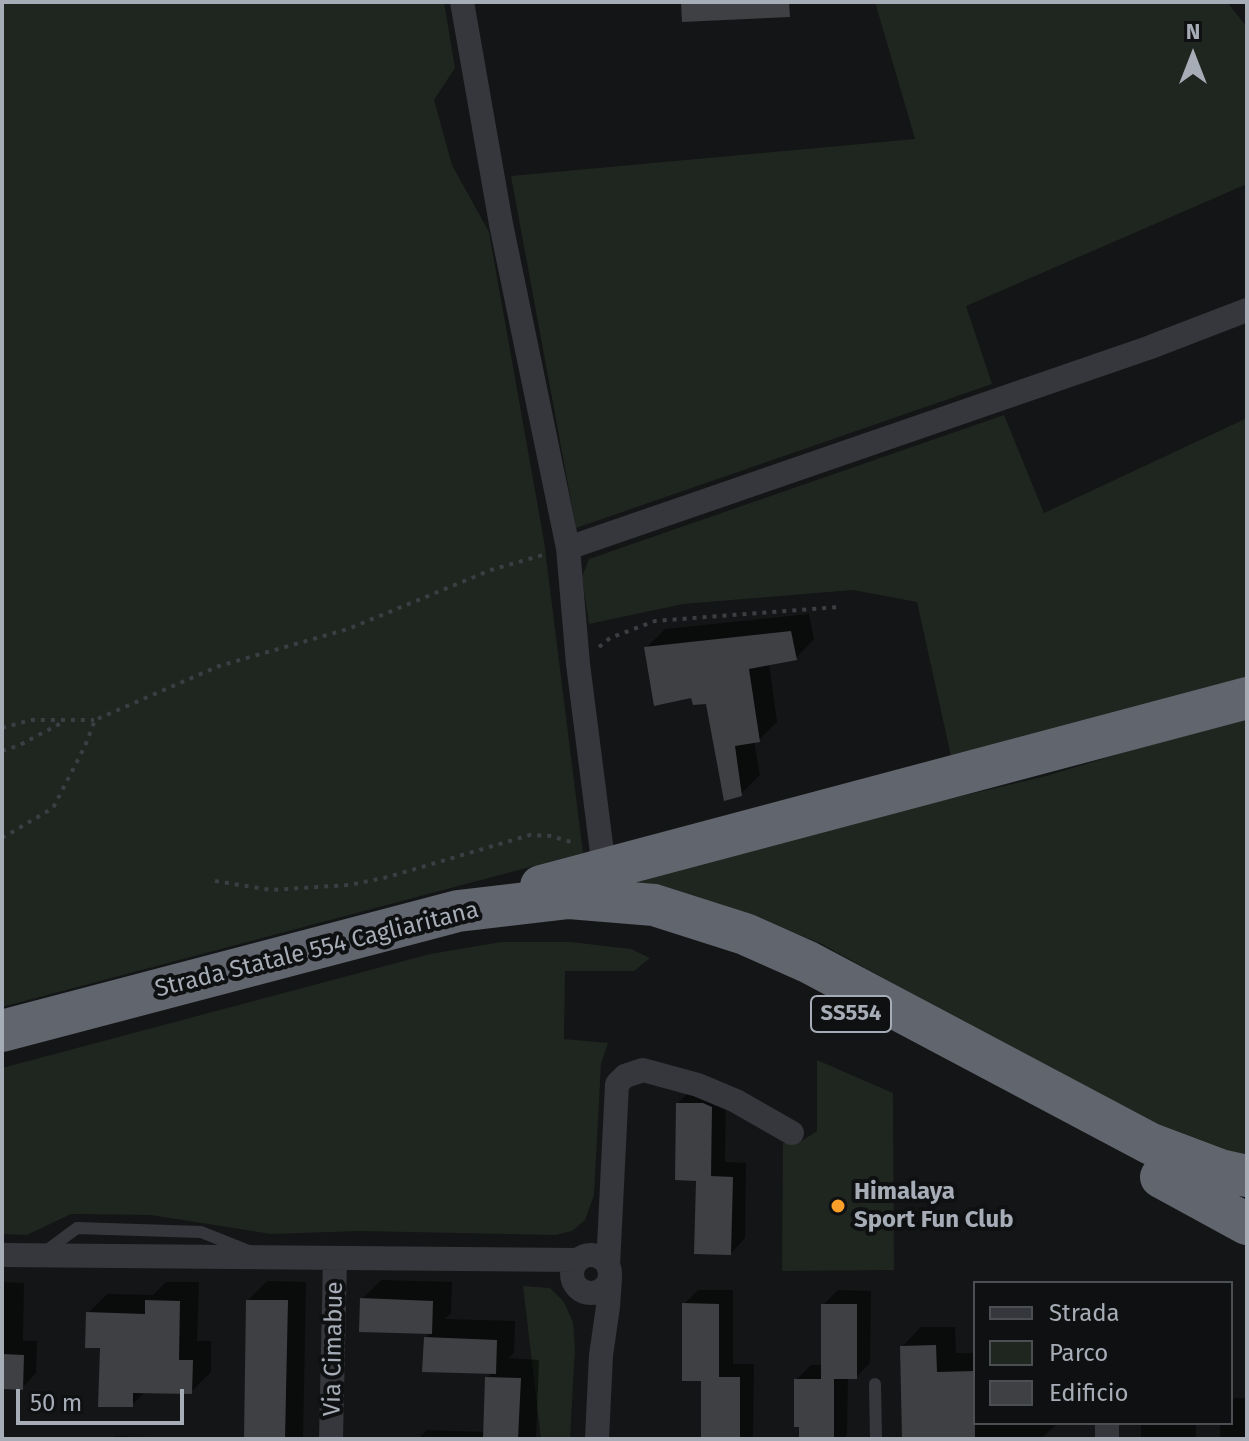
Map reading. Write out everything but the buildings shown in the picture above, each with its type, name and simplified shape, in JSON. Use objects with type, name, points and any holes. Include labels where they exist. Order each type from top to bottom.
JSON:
[{"type":"highway","points":[[458,911],[603,862],[1247,698]]},
{"type":"highway","name":"Strada Statale 554 Cagliaritana","points":[[2,1031],[458,911],[569,898],[654,905],[745,934],[808,962],[1151,1144],[1220,1170],[1247,1176]]},
{"type":"highway","name":"Strada Statale 554 Cagliaritana","points":[[2,1053],[430,941],[536,924],[605,924],[667,935],[750,961],[1161,1177],[1247,1201]]},
{"type":"highway","points":[[1161,1177],[1247,1224]]},
{"type":"street","points":[[462,2],[498,210],[568,548],[578,664],[603,862]]},
{"type":"street","points":[[568,548],[1148,348],[1247,310]]},
{"type":"street","points":[[597,1439],[601,1355],[608,1307],[589,1272],[609,1211],[617,1084],[625,1076],[643,1070],[698,1085],[736,1101],[792,1133]]},
{"type":"street","points":[[2,1255],[502,1261],[589,1272]]},
{"type":"street","name":"Via Cimabue","points":[[331,1439],[335,1258]]},
{"type":"lane","points":[[875,1384],[876,1439]]},
{"type":"path","points":[[2,728],[31,720],[95,720],[219,666],[348,629],[491,570],[568,548]]},
{"type":"path","points":[[578,664],[610,638],[655,621],[838,607]]},
{"type":"path","points":[[2,751],[67,720]]},
{"type":"path","points":[[2,838],[53,808],[95,720]]},
{"type":"path","points":[[215,881],[271,890],[349,885],[388,877],[530,835],[550,836],[576,844],[603,862]]},
{"type":"green space","points":[[2,2],[444,2],[455,68],[434,100],[452,165],[489,232],[544,541],[583,853],[2,1007]]},
{"type":"green space","points":[[875,2],[1227,2],[1247,27],[1247,184],[966,306],[992,384],[576,528],[511,176],[915,139]]},
{"type":"green space","points":[[1004,415],[1044,513],[1247,418],[1247,683],[951,756],[917,602],[853,590],[683,604],[589,624],[582,577],[589,559]]},
{"type":"green space","points":[[1247,715],[1247,1157],[1157,1129],[820,943],[740,911],[636,889],[633,874],[1046,776]]},
{"type":"green space","points":[[501,942],[571,942],[631,949],[650,958],[634,971],[565,971],[564,1039],[608,1043],[601,1064],[594,1195],[585,1220],[572,1231],[556,1235],[359,1231],[271,1234],[151,1215],[71,1214],[27,1235],[2,1234],[2,1068],[430,954]]},
{"type":"green space","name":"Himalaya Sport Fun Club","points":[[817,1060],[893,1093],[894,1270],[782,1271],[783,1143],[800,1142],[817,1131]]},
{"type":"green space","points":[[523,1286],[550,1288],[564,1302],[573,1322],[575,1349],[570,1439],[541,1439]]},
{"type":"place","name":"Himalaya Sport Fun Club","points":[[838,1206]]}]
